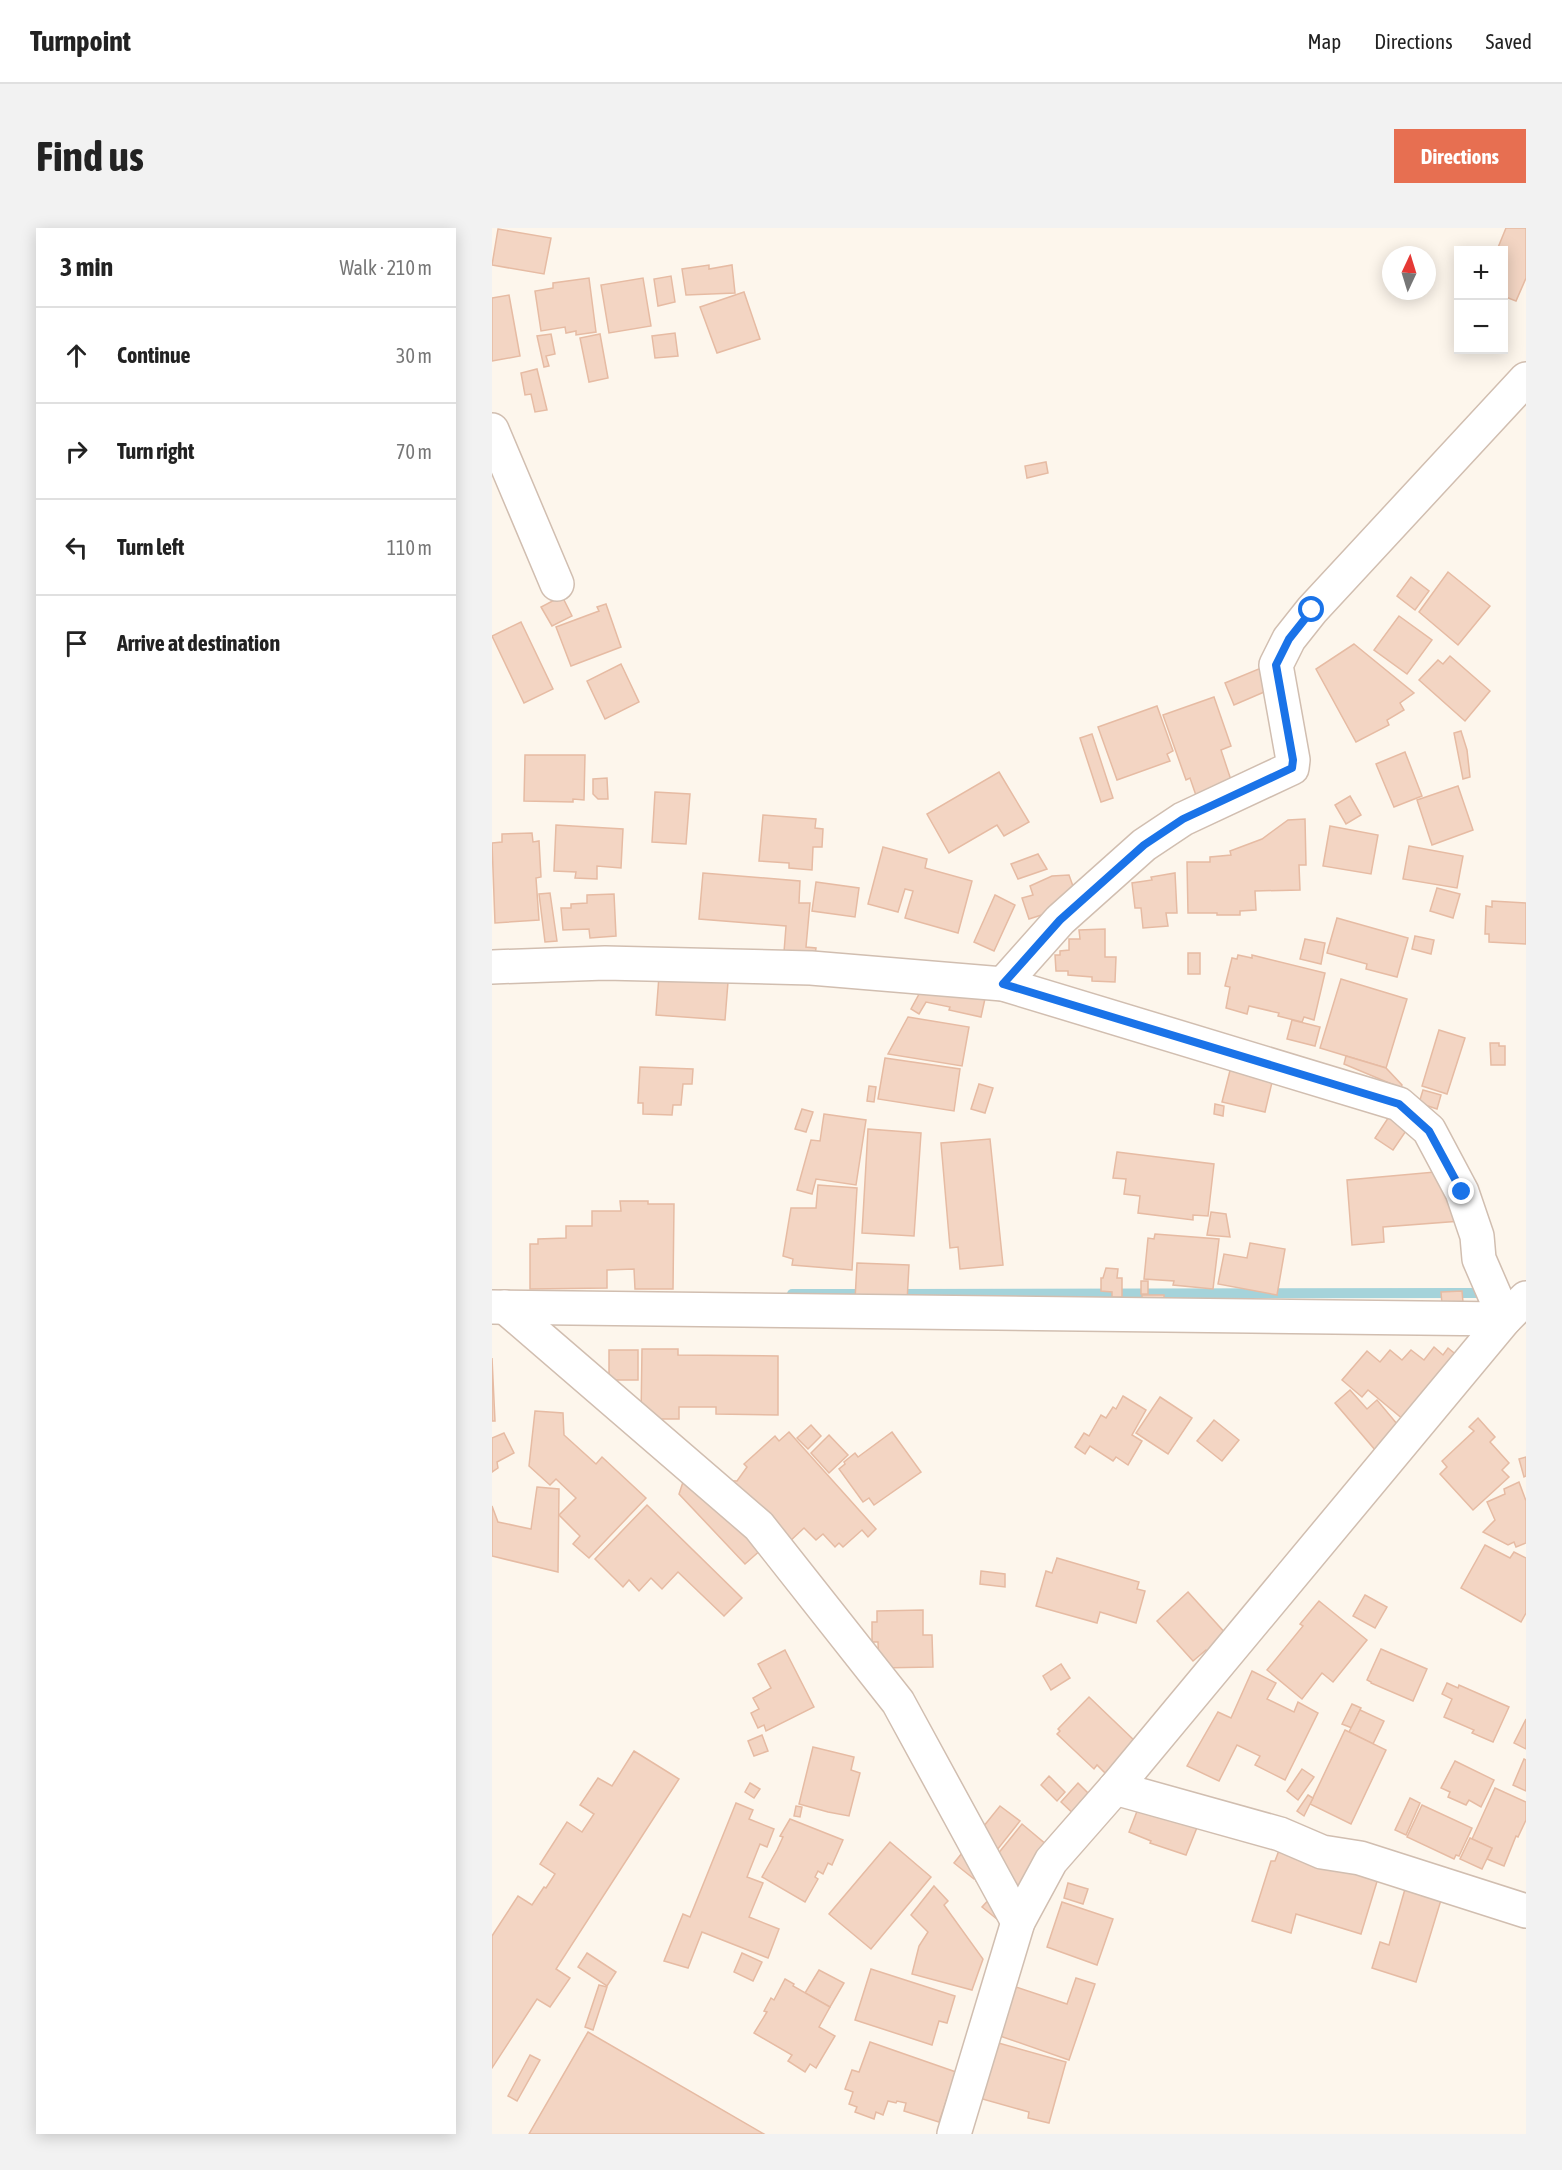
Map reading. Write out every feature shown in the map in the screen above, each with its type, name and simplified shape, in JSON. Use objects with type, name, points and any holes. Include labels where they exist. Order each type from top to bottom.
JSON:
[{"type":"street","points":[[1003,984],[1060,920],[1144,845],[1183,819],[1292,768],[1293,760],[1276,665],[1289,639],[1312,610],[1526,379]]},
{"type":"street","points":[[492,430],[557,584]]},
{"type":"street","points":[[492,967],[605,963],[811,968],[1003,984],[1399,1104],[1429,1131],[1462,1192],[1477,1236],[1479,1258],[1515,1309]]},
{"type":"street","points":[[498,1307],[1515,1309]]},
{"type":"street","points":[[498,1307],[759,1526],[898,1702],[1018,1922]]},
{"type":"street","points":[[954,2134],[1018,1922],[1051,1861],[1115,1788],[1515,1309]]},
{"type":"street","points":[[1115,1788],[1280,1834],[1322,1852],[1359,1858],[1526,1911]]},
{"type":"building","points":[[1506,228],[1526,228],[1526,278],[1516,301],[1508,298],[1508,246],[1499,246]]},
{"type":"building","points":[[498,229],[551,238],[544,274],[492,265]]},
{"type":"building","points":[[709,265],[709,269],[732,265],[735,293],[686,295],[682,269]]},
{"type":"building","points":[[671,276],[675,302],[658,306],[654,279]]},
{"type":"building","points":[[589,278],[596,332],[576,335],[576,331],[566,333],[565,327],[541,331],[535,291],[553,288],[553,283]]},
{"type":"building","points":[[643,278],[651,326],[609,333],[601,285]]},
{"type":"building","points":[[744,292],[760,339],[717,353],[700,307]]},
{"type":"building","points":[[509,295],[520,356],[492,361],[492,298]]},
{"type":"building","points":[[675,333],[678,356],[655,358],[652,336]]},
{"type":"building","points":[[551,334],[555,354],[546,356],[549,366],[544,367],[537,336]]},
{"type":"building","points":[[600,334],[608,378],[589,382],[580,338]]},
{"type":"building","points":[[537,369],[547,410],[535,412],[531,394],[525,395],[521,373]]},
{"type":"building","points":[[1046,462],[1048,473],[1027,478],[1025,466]]},
{"type":"building","points":[[1448,572],[1490,606],[1458,645],[1419,612]]},
{"type":"building","points":[[1411,577],[1429,591],[1415,610],[1397,596]]},
{"type":"building","points":[[562,596],[572,616],[552,626],[541,607]]},
{"type":"building","points":[[606,604],[621,647],[571,666],[556,627],[599,611],[597,607]]},
{"type":"building","points":[[1399,616],[1432,640],[1407,674],[1374,650]]},
{"type":"building","points":[[521,622],[553,689],[524,703],[492,636]]},
{"type":"building","points":[[1354,644],[1414,693],[1400,703],[1404,710],[1387,720],[1389,725],[1356,742],[1316,669]]},
{"type":"building","points":[[1450,656],[1490,691],[1465,721],[1419,680],[1438,660],[1443,664]]},
{"type":"building","points":[[1283,659],[1292,680],[1234,705],[1225,683]]},
{"type":"building","points":[[621,664],[639,702],[605,719],[587,681]]},
{"type":"building","points":[[1214,697],[1231,746],[1221,750],[1236,795],[1200,807],[1190,778],[1186,780],[1163,715]]},
{"type":"building","points":[[1157,706],[1173,751],[1167,754],[1170,761],[1117,780],[1098,727]]},
{"type":"building","points":[[1461,731],[1467,750],[1470,777],[1463,779],[1454,733]]},
{"type":"building","points":[[1092,734],[1113,798],[1101,802],[1080,738]]},
{"type":"building","points":[[1405,752],[1422,796],[1394,807],[1376,764]]},
{"type":"building","points":[[525,755],[585,755],[584,800],[573,799],[573,802],[524,801]]},
{"type":"building","points":[[999,772],[1029,822],[1004,836],[997,825],[949,853],[927,814]]},
{"type":"building","points":[[607,778],[608,799],[598,799],[593,794],[593,779]]},
{"type":"building","points":[[1458,786],[1473,830],[1432,845],[1417,800]]},
{"type":"building","points":[[655,792],[690,794],[686,844],[652,842]]},
{"type":"building","points":[[1350,796],[1361,815],[1346,824],[1335,805]]},
{"type":"building","points":[[763,815],[816,819],[815,828],[823,829],[822,847],[813,847],[812,870],[789,868],[789,863],[759,861]]},
{"type":"building","points":[[1305,819],[1306,865],[1299,865],[1300,890],[1255,891],[1256,910],[1240,911],[1240,915],[1188,913],[1187,862],[1210,862],[1210,857],[1231,855],[1230,851],[1262,839],[1288,820]]},
{"type":"building","points":[[556,825],[623,829],[621,868],[597,866],[597,879],[575,878],[576,872],[554,871]]},
{"type":"building","points":[[1330,826],[1378,835],[1371,874],[1323,866]]},
{"type":"building","points":[[532,833],[533,842],[539,841],[541,877],[536,878],[539,920],[495,923],[492,843],[502,842],[502,834]]},
{"type":"building","points":[[1409,846],[1463,856],[1457,888],[1403,879]]},
{"type":"building","points":[[883,847],[927,859],[925,868],[972,881],[958,933],[905,918],[913,891],[905,889],[898,912],[868,904]]},
{"type":"building","points":[[1038,854],[1047,869],[1018,879],[1011,864]]},
{"type":"building","points":[[703,873],[800,881],[799,903],[810,903],[806,947],[816,948],[815,955],[784,952],[786,926],[699,919]]},
{"type":"building","points":[[1175,873],[1177,913],[1166,913],[1168,926],[1143,928],[1141,908],[1135,908],[1132,883]]},
{"type":"building","points":[[1069,875],[1079,903],[1029,919],[1022,898],[1033,895],[1030,886],[1052,876]]},
{"type":"building","points":[[816,882],[859,888],[855,917],[812,911]]},
{"type":"building","points":[[1437,888],[1460,894],[1453,918],[1430,911]]},
{"type":"building","points":[[550,893],[557,941],[545,942],[539,894]]},
{"type":"building","points":[[614,894],[616,936],[590,938],[589,929],[563,930],[561,908],[571,908],[571,904],[587,903],[587,895]]},
{"type":"building","points":[[995,895],[1015,905],[994,951],[974,942]]},
{"type":"building","points":[[1492,901],[1526,903],[1526,944],[1489,942],[1489,934],[1485,934],[1486,906],[1492,907]]},
{"type":"building","points":[[1337,918],[1408,938],[1397,977],[1366,969],[1367,964],[1327,953]]},
{"type":"building","points":[[1105,929],[1105,957],[1116,957],[1115,982],[1092,981],[1092,977],[1068,975],[1068,971],[1056,971],[1055,955],[1060,955],[1060,951],[1069,950],[1069,939],[1080,939],[1079,930]]},
{"type":"building","points":[[1415,936],[1434,940],[1431,954],[1412,949]]},
{"type":"building","points":[[1305,939],[1325,943],[1321,964],[1300,959]]},
{"type":"building","points":[[1188,953],[1200,953],[1200,974],[1188,974]]},
{"type":"building","points":[[1238,955],[1252,958],[1252,955],[1325,973],[1314,1020],[1304,1017],[1302,1022],[1278,1016],[1279,1013],[1249,1006],[1247,1014],[1226,1008],[1230,987],[1225,986],[1232,958],[1237,959]]},
{"type":"building","points":[[933,968],[989,980],[981,1017],[926,1002],[919,1014],[911,1009]]},
{"type":"building","points":[[659,976],[728,982],[725,1020],[656,1015]]},
{"type":"building","points":[[1341,979],[1407,999],[1386,1068],[1320,1048]]},
{"type":"building","points":[[908,1017],[969,1027],[962,1066],[888,1054]]},
{"type":"building","points":[[1292,1020],[1320,1027],[1315,1046],[1287,1039]]},
{"type":"building","points":[[1439,1030],[1465,1038],[1447,1094],[1422,1086]]},
{"type":"building","points":[[1490,1043],[1505,1046],[1505,1065],[1491,1065]]},
{"type":"building","points":[[1235,1051],[1277,1061],[1265,1112],[1222,1102]]},
{"type":"building","points":[[1346,1056],[1386,1068],[1402,1085],[1401,1088],[1344,1064]]},
{"type":"building","points":[[885,1058],[960,1069],[954,1111],[878,1099]]},
{"type":"building","points":[[640,1067],[693,1069],[692,1084],[683,1084],[681,1105],[673,1105],[672,1115],[643,1114],[643,1103],[638,1103]]},
{"type":"building","points":[[979,1084],[993,1088],[985,1113],[971,1109]]},
{"type":"building","points":[[869,1086],[876,1087],[874,1102],[867,1101]]},
{"type":"building","points":[[1423,1090],[1441,1095],[1437,1109],[1419,1103]]},
{"type":"building","points":[[1215,1104],[1224,1106],[1223,1116],[1214,1114]]},
{"type":"building","points":[[802,1109],[813,1112],[806,1132],[795,1129]]},
{"type":"building","points":[[1392,1112],[1410,1125],[1393,1150],[1375,1138]]},
{"type":"building","points":[[824,1114],[866,1120],[856,1185],[816,1179],[812,1194],[797,1190],[811,1140],[820,1141]]},
{"type":"building","points":[[868,1129],[921,1133],[914,1236],[862,1233]]},
{"type":"building","points":[[990,1139],[1003,1265],[960,1269],[958,1247],[950,1248],[941,1143]]},
{"type":"building","points":[[1117,1152],[1214,1164],[1208,1216],[1193,1215],[1193,1220],[1138,1213],[1140,1196],[1124,1194],[1126,1179],[1113,1178]]},
{"type":"building","points":[[1457,1170],[1461,1221],[1383,1227],[1384,1242],[1352,1245],[1347,1180]]},
{"type":"building","points":[[818,1185],[857,1188],[852,1270],[792,1265],[793,1259],[783,1256],[791,1208],[816,1208]]},
{"type":"building","points":[[620,1201],[674,1204],[673,1289],[635,1289],[634,1269],[607,1270],[607,1288],[530,1289],[530,1244],[538,1244],[538,1239],[566,1238],[566,1226],[592,1226],[592,1211],[621,1211]]},
{"type":"building","points":[[1211,1212],[1226,1214],[1230,1237],[1207,1235]]},
{"type":"building","points":[[1155,1234],[1219,1239],[1213,1289],[1173,1285],[1174,1281],[1144,1279],[1148,1238],[1154,1239]]},
{"type":"building","points":[[1250,1243],[1285,1249],[1277,1295],[1218,1284],[1224,1254],[1247,1258]]},
{"type":"building","points":[[857,1263],[909,1265],[907,1302],[855,1300]]},
{"type":"building","points":[[1106,1268],[1118,1269],[1117,1278],[1122,1278],[1122,1297],[1112,1297],[1112,1292],[1101,1291],[1101,1278]]},
{"type":"building","points":[[1141,1281],[1148,1281],[1148,1294],[1141,1294]]},
{"type":"building","points":[[1462,1291],[1463,1302],[1442,1304],[1441,1292]]},
{"type":"building","points":[[1142,1295],[1164,1295],[1164,1304],[1142,1304]]},
{"type":"building","points":[[1434,1347],[1443,1355],[1448,1348],[1469,1365],[1410,1425],[1368,1390],[1362,1397],[1342,1380],[1367,1351],[1380,1362],[1390,1350],[1402,1360],[1411,1350],[1424,1360]]},
{"type":"building","points":[[642,1349],[678,1349],[678,1355],[778,1356],[778,1415],[716,1414],[716,1407],[679,1407],[679,1419],[641,1419]]},
{"type":"building","points":[[609,1350],[638,1350],[638,1380],[609,1380]]},
{"type":"building","points":[[492,1358],[495,1421],[492,1421]]},
{"type":"building","points":[[1350,1390],[1367,1409],[1377,1400],[1403,1431],[1382,1458],[1335,1403]]},
{"type":"building","points":[[1123,1396],[1146,1410],[1132,1435],[1142,1441],[1128,1465],[1116,1457],[1113,1461],[1090,1446],[1085,1454],[1075,1447],[1084,1433],[1089,1436],[1101,1415],[1106,1418],[1113,1407],[1116,1409]]},
{"type":"building","points":[[1160,1397],[1192,1418],[1168,1454],[1136,1433]]},
{"type":"building","points":[[535,1411],[563,1413],[564,1435],[596,1464],[602,1457],[646,1498],[589,1558],[573,1544],[580,1536],[559,1515],[576,1498],[556,1479],[550,1485],[529,1466]]},
{"type":"building","points":[[1478,1418],[1495,1437],[1490,1442],[1509,1463],[1502,1470],[1509,1477],[1473,1510],[1440,1474],[1447,1467],[1442,1461],[1474,1431],[1469,1427]]},
{"type":"building","points":[[1214,1420],[1239,1440],[1222,1461],[1197,1441]]},
{"type":"building","points":[[811,1425],[821,1436],[808,1449],[797,1438]]},
{"type":"building","points":[[789,1432],[876,1529],[868,1537],[862,1530],[843,1547],[839,1543],[835,1547],[823,1534],[816,1540],[804,1528],[772,1558],[763,1548],[745,1564],[679,1494],[684,1479],[737,1481],[747,1467],[744,1464],[775,1436],[779,1441]]},
{"type":"building","points":[[892,1432],[921,1472],[874,1505],[869,1498],[863,1502],[839,1469],[855,1453],[858,1457]]},
{"type":"building","points":[[504,1433],[514,1453],[497,1462],[498,1468],[492,1472],[492,1438]]},
{"type":"building","points":[[829,1435],[848,1455],[829,1473],[811,1453]]},
{"type":"building","points":[[1526,1457],[1526,1476],[1524,1477],[1519,1459]]},
{"type":"building","points":[[1519,1482],[1526,1501],[1526,1543],[1516,1547],[1514,1542],[1508,1545],[1483,1532],[1495,1520],[1487,1502],[1505,1494],[1504,1489]]},
{"type":"building","points":[[537,1487],[559,1489],[558,1572],[492,1556],[492,1506],[498,1522],[531,1529]]},
{"type":"building","points":[[647,1505],[742,1598],[724,1616],[678,1572],[662,1589],[651,1578],[639,1591],[629,1580],[623,1587],[595,1559]]},
{"type":"building","points":[[1485,1545],[1510,1558],[1514,1552],[1526,1558],[1526,1613],[1521,1622],[1461,1588]]},
{"type":"building","points":[[1057,1558],[1139,1582],[1137,1589],[1145,1591],[1136,1623],[1100,1612],[1097,1623],[1036,1606],[1046,1571],[1052,1573]]},
{"type":"building","points":[[981,1571],[1005,1574],[1005,1587],[980,1584]]},
{"type":"building","points":[[1188,1592],[1237,1646],[1218,1663],[1206,1650],[1193,1661],[1157,1621]]},
{"type":"building","points":[[1365,1595],[1387,1607],[1375,1628],[1353,1616]]},
{"type":"building","points":[[1319,1601],[1367,1640],[1333,1682],[1322,1673],[1302,1699],[1267,1670],[1303,1626],[1300,1624]]},
{"type":"building","points":[[923,1610],[923,1635],[932,1635],[933,1667],[879,1668],[878,1642],[872,1642],[872,1622],[877,1622],[877,1611]]},
{"type":"building","points":[[1381,1649],[1427,1669],[1413,1701],[1367,1680]]},
{"type":"building","points":[[785,1650],[814,1707],[766,1731],[764,1725],[758,1728],[751,1713],[759,1709],[753,1698],[771,1688],[758,1664]]},
{"type":"building","points":[[1061,1664],[1070,1678],[1051,1690],[1043,1676]]},
{"type":"building","points":[[1252,1671],[1276,1683],[1267,1699],[1294,1712],[1298,1702],[1318,1713],[1285,1780],[1255,1765],[1260,1756],[1237,1745],[1219,1781],[1187,1766],[1218,1712],[1231,1718]]},
{"type":"building","points":[[1447,1683],[1458,1688],[1459,1685],[1509,1707],[1493,1742],[1472,1733],[1474,1730],[1444,1717],[1452,1699],[1442,1694]]},
{"type":"building","points":[[1089,1697],[1137,1743],[1107,1775],[1097,1765],[1094,1769],[1057,1734],[1060,1731],[1058,1729]]},
{"type":"building","points":[[1352,1704],[1361,1708],[1352,1728],[1342,1724]]},
{"type":"building","points":[[1360,1710],[1384,1721],[1373,1744],[1349,1732]]},
{"type":"building","points":[[1526,1719],[1526,1749],[1514,1743]]},
{"type":"building","points":[[1345,1730],[1386,1750],[1351,1824],[1310,1804]]},
{"type":"building","points":[[762,1735],[768,1751],[754,1756],[748,1741]]},
{"type":"building","points":[[813,1747],[854,1757],[851,1770],[860,1773],[849,1816],[799,1804]]},
{"type":"building","points":[[634,1751],[679,1779],[556,1969],[570,1978],[550,2007],[537,1999],[492,2068],[492,1936],[518,1896],[532,1905],[544,1887],[546,1888],[555,1874],[540,1864],[567,1822],[582,1832],[594,1814],[580,1805],[598,1778],[612,1786]]},
{"type":"building","points":[[1524,1759],[1526,1760],[1526,1791],[1513,1785]]},
{"type":"building","points":[[1455,1761],[1494,1780],[1481,1807],[1469,1800],[1466,1805],[1448,1797],[1450,1792],[1441,1788]]},
{"type":"building","points":[[1302,1769],[1314,1777],[1298,1800],[1287,1791]]},
{"type":"building","points":[[1049,1776],[1065,1792],[1057,1801],[1041,1785]]},
{"type":"building","points":[[750,1783],[760,1789],[754,1798],[745,1792]]},
{"type":"building","points":[[1078,1783],[1096,1801],[1079,1819],[1061,1802]]},
{"type":"building","points":[[1146,1788],[1204,1810],[1186,1855],[1150,1843],[1151,1841],[1129,1832]]},
{"type":"building","points":[[1495,1788],[1526,1802],[1526,1820],[1518,1837],[1516,1836],[1504,1866],[1487,1859],[1492,1848],[1472,1839]]},
{"type":"building","points":[[1308,1795],[1313,1798],[1304,1816],[1297,1811]]},
{"type":"building","points":[[1410,1798],[1420,1803],[1406,1835],[1395,1830]]},
{"type":"building","points":[[736,1803],[753,1810],[749,1819],[774,1829],[767,1847],[760,1844],[747,1877],[763,1883],[749,1917],[779,1929],[768,1958],[702,1932],[688,1968],[664,1961],[683,1914],[690,1917]]},
{"type":"building","points":[[1422,1805],[1472,1828],[1459,1856],[1456,1855],[1454,1859],[1407,1837]]},
{"type":"building","points":[[796,1806],[802,1807],[800,1817],[794,1816]]},
{"type":"building","points":[[1000,1806],[1020,1821],[974,1879],[954,1863]]},
{"type":"building","points":[[790,1819],[843,1840],[832,1865],[828,1863],[823,1874],[818,1871],[815,1877],[818,1879],[805,1902],[762,1877]]},
{"type":"building","points":[[1022,1824],[1054,1851],[1003,1924],[982,1907],[993,1895],[976,1881]]},
{"type":"building","points":[[1470,1838],[1492,1848],[1482,1869],[1460,1859]]},
{"type":"building","points":[[890,1842],[931,1877],[871,1949],[829,1914]]},
{"type":"building","points":[[1281,1845],[1379,1875],[1361,1934],[1296,1914],[1291,1933],[1252,1921],[1271,1861],[1275,1861]]},
{"type":"building","points":[[1068,1883],[1088,1889],[1083,1904],[1064,1898]]},
{"type":"building","points":[[934,1886],[948,1901],[944,1905],[983,1959],[972,1990],[912,1974],[919,1946],[928,1932],[911,1915]]},
{"type":"building","points":[[1405,1889],[1441,1900],[1416,1982],[1372,1968],[1380,1942],[1389,1945]]},
{"type":"building","points":[[1062,1902],[1113,1919],[1097,1965],[1047,1947]]},
{"type":"building","points":[[587,1953],[616,1972],[607,1986],[578,1967]]},
{"type":"building","points":[[742,1953],[762,1962],[753,1981],[734,1972]]},
{"type":"building","points":[[871,1969],[955,1996],[947,2023],[939,2021],[932,2045],[855,2020]]},
{"type":"building","points":[[819,1970],[844,1983],[830,2007],[805,1993]]},
{"type":"building","points":[[1076,1978],[1095,1984],[1069,2060],[1000,2036],[1016,1987],[1067,2004]]},
{"type":"building","points":[[785,1979],[830,2007],[819,2027],[835,2036],[816,2068],[810,2064],[805,2072],[788,2061],[792,2055],[754,2033],[767,2012],[764,2011],[771,1998],[774,2000]]},
{"type":"building","points":[[599,1985],[607,1987],[593,2030],[585,2027]]},
{"type":"building","points":[[588,2032],[764,2134],[529,2134]]},
{"type":"building","points":[[870,2042],[956,2072],[939,2122],[904,2111],[906,2103],[897,2101],[896,2103],[888,2101],[883,2115],[876,2112],[874,2119],[855,2112],[857,2107],[849,2104],[853,2092],[845,2089],[852,2070],[859,2072]]},
{"type":"building","points":[[995,2042],[1066,2062],[1049,2123],[1028,2118],[1029,2112],[979,2098]]},
{"type":"building","points":[[530,2055],[540,2060],[517,2101],[508,2096]]},
{"type":"waterway","points":[[894,1294],[1476,1293]]},
{"type":"waterway","points":[[792,1294],[870,1294]]},
{"type":"route","points":[[1312,610],[1289,639],[1276,665],[1293,760],[1292,768],[1183,819],[1144,845],[1060,920],[1003,984],[1399,1104],[1429,1131],[1462,1192]]}]
